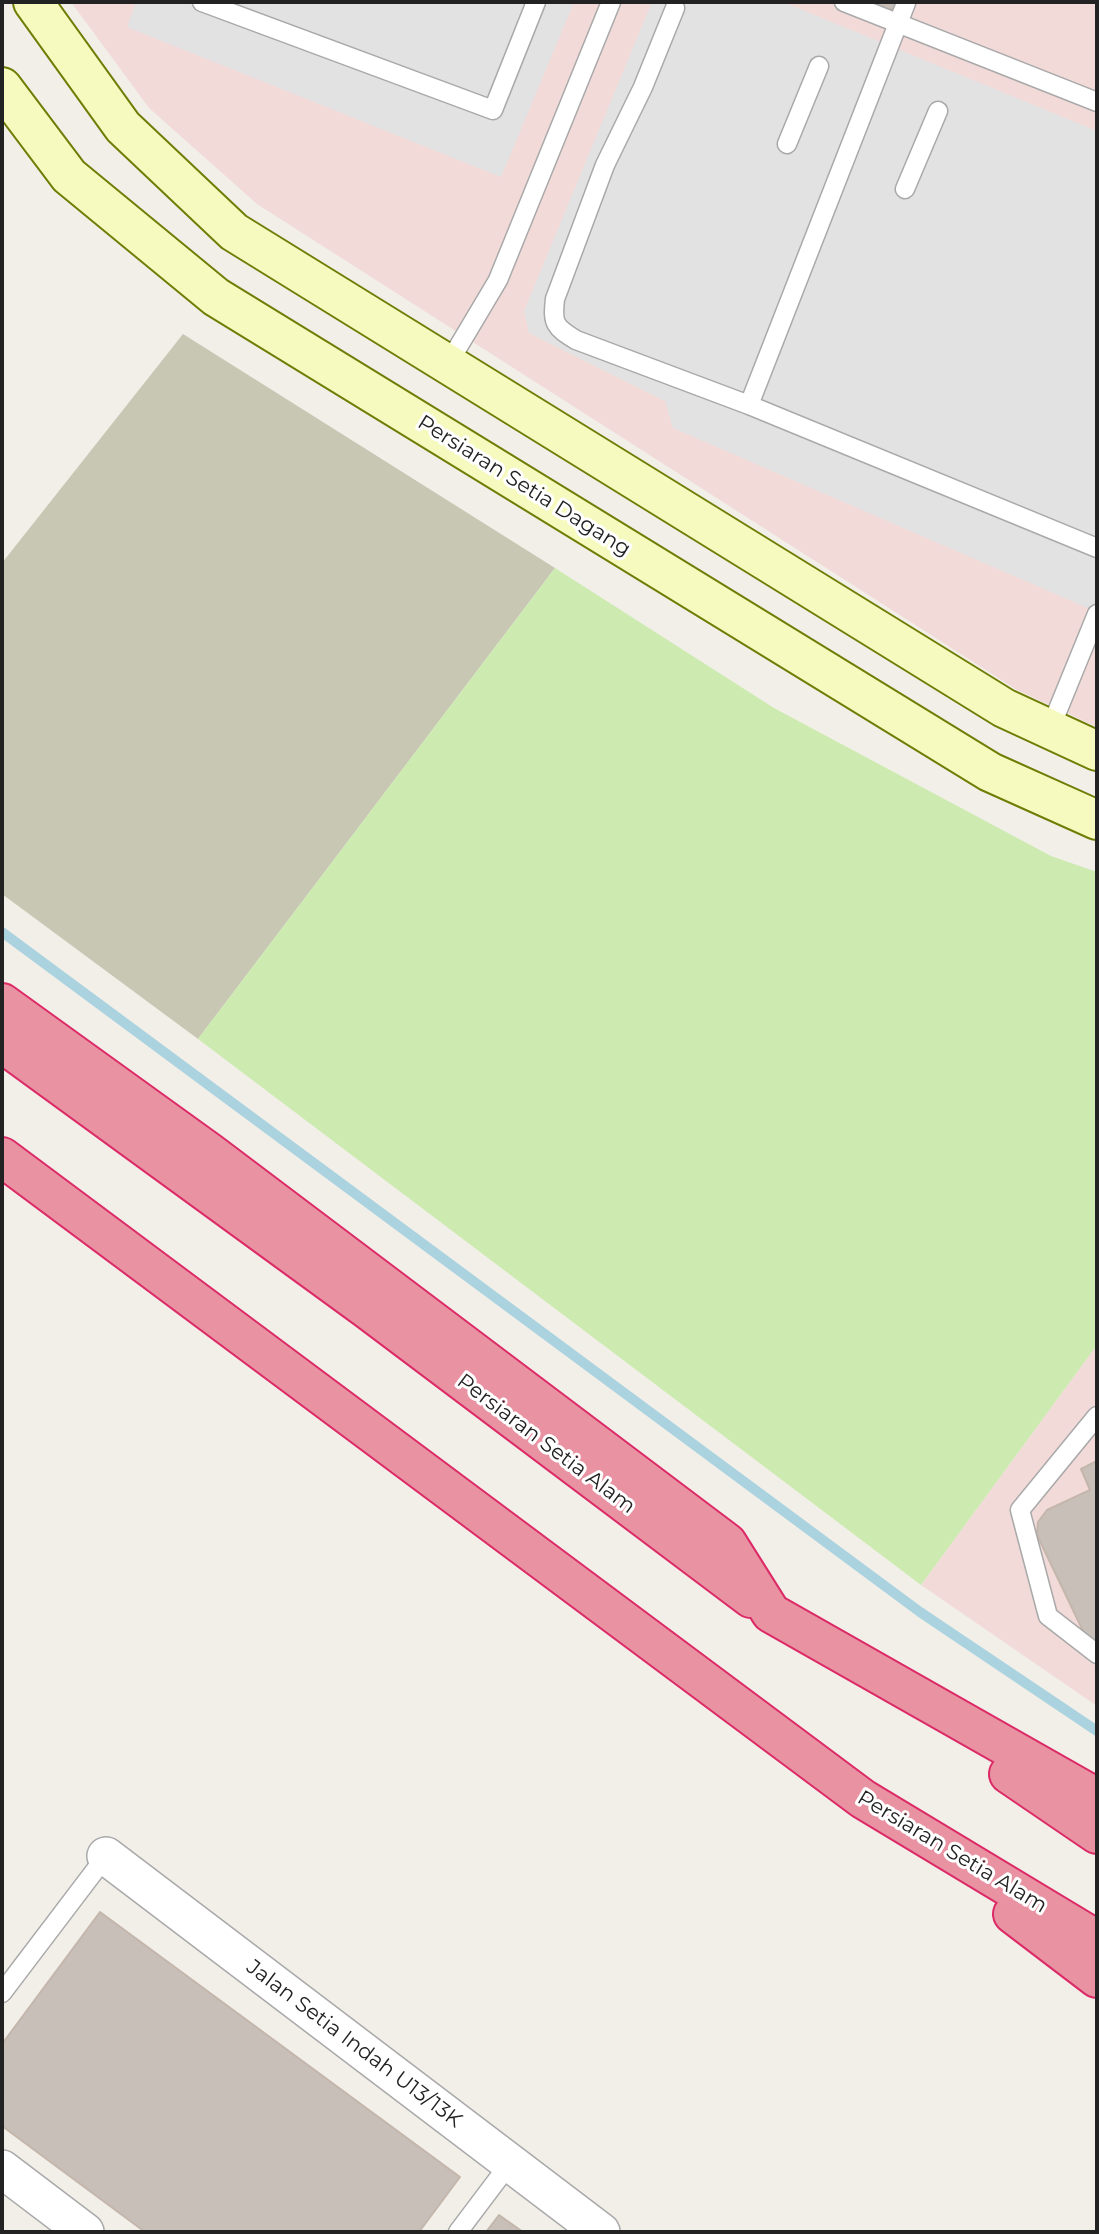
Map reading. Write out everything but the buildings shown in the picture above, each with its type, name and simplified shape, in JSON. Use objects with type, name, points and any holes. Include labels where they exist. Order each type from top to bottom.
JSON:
[{"type":"highway","points":[[2,1003],[210,1153],[727,1543],[771,1613],[1097,1798]]},
{"type":"highway","name":"Persiaran Setia Alam","points":[[2,1043],[367,1309],[771,1613],[1097,1834]]},
{"type":"highway","name":"Persiaran Setia Alam","points":[[2,1157],[863,1798],[1097,1940]]},
{"type":"highway","points":[[863,1798],[1097,1978]]},
{"type":"street","points":[[33,2],[123,127],[233,232],[1004,708],[1097,751]]},
{"type":"street","name":"Persiaran Setia Dagang","points":[[2,87],[69,176],[216,297],[990,772],[1097,820]]},
{"type":"street","name":"Jalan Setia Indah U13/13K","points":[[106,1856],[601,2232]]},
{"type":"street","points":[[2,2169],[85,2232]]},
{"type":"lane","points":[[202,2],[493,110],[536,2]]},
{"type":"lane","points":[[448,364],[498,280],[611,2]]},
{"type":"lane","points":[[844,2],[1097,102]]},
{"type":"lane","points":[[748,405],[906,2]]},
{"type":"lane","points":[[675,8],[643,87],[605,165],[555,299],[553,318],[560,331],[576,340],[748,405],[1097,548]]},
{"type":"lane","points":[[787,144],[819,66]]},
{"type":"lane","points":[[905,188],[938,111]]},
{"type":"lane","points":[[1050,729],[1097,614]]},
{"type":"lane","points":[[1097,1416],[1020,1510],[1048,1616],[1097,1654]]},
{"type":"lane","points":[[2,1993],[106,1856]]},
{"type":"lane","points":[[458,2232],[510,2163]]},
{"type":"shaded area","points":[[71,2],[1097,2],[1097,727],[1017,690],[257,204],[149,108]]},
{"type":"shaded area","points":[[136,2],[574,2],[501,177],[127,27]]},
{"type":"shaded area","points":[[652,2],[783,2],[1097,131],[1097,612],[673,428],[665,401],[529,333],[524,311]]},
{"type":"shaded area","points":[[183,334],[555,568],[198,1039],[2,894],[2,563]]},
{"type":"shaded area","points":[[1097,1345],[1097,1706],[921,1585]]},
{"type":"green space","points":[[555,568],[774,708],[1051,856],[1097,872],[1097,1345],[921,1585],[198,1039]]},
{"type":"waterway","points":[[2,932],[920,1612],[1097,1731]]}]
